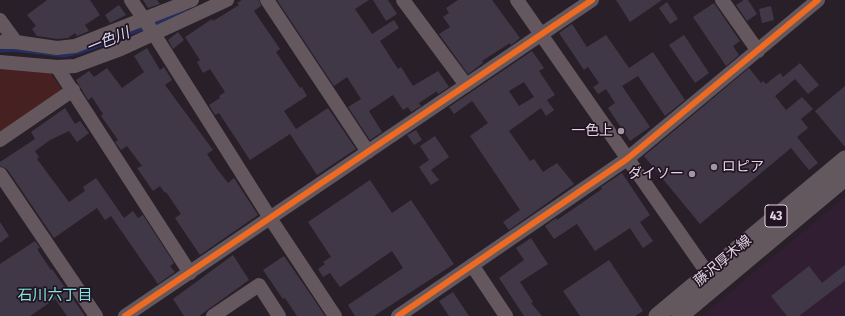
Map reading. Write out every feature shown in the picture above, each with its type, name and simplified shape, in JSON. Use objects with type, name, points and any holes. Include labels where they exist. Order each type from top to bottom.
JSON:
[{"type":"main road","name":"藤沢厚木線","points":[[680,316],[712,279],[845,159]]},
{"type":"main road","name":"藤沢厚木線","points":[[657,316],[712,279],[845,178]]},
{"type":"street","points":[[131,0],[270,218],[335,316]]},
{"type":"street","points":[[0,62],[57,67],[75,66],[91,61],[192,0]]},
{"type":"street","points":[[0,42],[16,42],[56,48],[75,46],[149,27],[227,0]]},
{"type":"street","points":[[267,0],[368,152]]},
{"type":"street","points":[[403,0],[466,85]]},
{"type":"street","points":[[517,0],[712,279]]},
{"type":"street","points":[[125,316],[592,0]]},
{"type":"street","points":[[722,0],[758,51]]},
{"type":"street","points":[[398,316],[628,159],[818,0]]},
{"type":"street","points":[[0,20],[16,42]]},
{"type":"street","points":[[57,67],[190,273]]},
{"type":"street","points":[[0,140],[73,90]]},
{"type":"street","points":[[0,174],[96,316]]},
{"type":"street","points":[[472,265],[506,316]]},
{"type":"street","points":[[213,316],[259,285],[279,316]]},
{"type":"shaded area","points":[[0,66],[49,71],[63,91],[0,134]]},
{"type":"shaded area","points":[[845,197],[845,316],[702,316]]},
{"type":"building","points":[[47,0],[90,0],[100,15],[85,25],[89,31],[77,36],[75,33],[68,38],[57,39],[37,36],[32,29],[36,26],[27,15]]},
{"type":"building","points":[[143,0],[157,0],[160,4],[148,8]]},
{"type":"building","points":[[242,0],[259,0],[261,6],[254,11],[280,49],[276,52],[307,96],[284,111],[296,129],[328,108],[356,149],[317,175],[290,134],[250,160],[219,113],[215,115],[209,105],[220,98],[219,96],[225,92],[210,69],[203,73],[197,62],[200,60],[185,37],[212,19],[213,21],[239,5],[237,3]]},
{"type":"building","points":[[277,0],[369,0],[355,9],[372,34],[394,20],[399,28],[380,41],[398,69],[401,67],[413,86],[438,71],[449,87],[438,94],[437,91],[419,103],[421,106],[411,112],[408,107],[403,110],[393,95],[369,111],[382,132],[370,140],[348,107],[361,99],[347,77],[334,86]]},
{"type":"building","points":[[373,0],[388,0],[397,14],[386,21]]},
{"type":"building","points":[[458,0],[492,0],[520,38],[511,45],[510,43],[482,61],[483,63],[468,74],[439,34],[450,27],[443,17],[449,13],[446,8]]},
{"type":"building","points":[[616,0],[662,0],[630,22]]},
{"type":"building","points":[[744,0],[748,0],[757,14],[747,21],[736,5]]},
{"type":"building","points":[[667,2],[678,19],[670,24],[659,8]]},
{"type":"building","points":[[714,3],[740,41],[733,46],[739,55],[726,66],[693,17]]},
{"type":"building","points":[[119,5],[126,15],[110,23],[105,15]]},
{"type":"building","points":[[771,6],[774,20],[762,23],[759,9]]},
{"type":"building","points":[[572,24],[587,47],[606,35],[629,68],[653,52],[685,100],[665,116],[638,76],[622,86],[650,127],[630,141],[608,108],[615,103],[606,89],[598,94],[593,87],[599,83],[588,67],[584,70],[559,33]]},
{"type":"building","points":[[178,32],[184,40],[173,49],[168,40]]},
{"type":"building","points":[[684,35],[709,73],[695,83],[669,45]]},
{"type":"building","points":[[147,48],[160,70],[164,67],[172,80],[165,85],[213,150],[207,154],[228,183],[234,178],[258,215],[200,255],[175,218],[181,214],[166,192],[165,193],[160,186],[153,191],[137,168],[142,166],[127,146],[121,150],[115,142],[118,140],[101,116],[103,114],[92,97],[88,100],[76,80],[89,71],[94,77],[107,68],[122,88],[144,72],[134,56]]},
{"type":"building","points":[[532,51],[544,68],[539,71],[555,95],[547,100],[554,110],[546,116],[541,108],[509,131],[530,161],[534,159],[543,172],[557,163],[574,184],[509,230],[503,222],[520,210],[470,136],[488,123],[472,101],[454,114],[449,107]],"holes":[[[524,82],[534,97],[519,106],[509,91]]]},
{"type":"building","points":[[800,63],[819,85],[808,94],[795,79],[775,96],[786,110],[802,97],[813,109],[801,119],[808,128],[797,137],[818,163],[809,170],[791,148],[700,224],[644,156],[749,68],[761,83],[763,81],[766,84],[780,73],[783,77]]},
{"type":"building","points":[[845,86],[845,147],[815,111]]},
{"type":"building","points":[[65,108],[75,124],[80,121],[89,133],[77,142],[69,131],[50,140],[35,151],[39,157],[37,159],[69,202],[85,191],[83,187],[96,178],[124,218],[133,211],[138,218],[143,215],[174,263],[170,266],[175,272],[158,284],[111,216],[105,220],[97,208],[54,238],[7,169],[0,166],[0,162],[35,139],[31,132]]},
{"type":"building","points":[[416,130],[422,140],[414,145],[407,135]]},
{"type":"building","points":[[435,136],[449,157],[431,170],[439,180],[431,185],[419,167],[429,160],[420,146]]},
{"type":"building","points":[[622,173],[650,215],[640,222],[653,241],[643,248],[630,228],[595,251],[577,224],[554,239],[545,226],[556,218],[557,220],[602,189],[601,187]]},
{"type":"building","points":[[370,180],[392,213],[411,200],[454,264],[374,316],[355,316],[348,305],[403,268],[392,251],[340,287],[330,273],[323,277],[318,269],[325,264],[323,262],[331,257],[308,222]]},
{"type":"building","points":[[0,222],[9,236],[0,243]]},
{"type":"building","points":[[531,238],[548,264],[520,282],[533,302],[531,303],[542,316],[524,316],[499,278],[524,260],[516,248]]},
{"type":"building","points":[[35,241],[40,248],[37,249],[51,270],[52,269],[85,316],[67,316],[55,299],[30,316],[0,316],[0,264]]},
{"type":"building","points":[[233,255],[249,280],[199,316],[184,316],[173,299]]},
{"type":"building","points":[[284,256],[325,316],[297,316],[263,270]]},
{"type":"building","points":[[609,260],[643,311],[635,316],[580,316],[563,291]]},
{"type":"building","points":[[845,265],[845,281],[799,316],[787,316],[771,296],[809,266],[822,283]]},
{"type":"building","points":[[453,292],[469,316],[449,316],[439,301]]},
{"type":"waterway","name":"一色川","points":[[152,25],[186,11]]},
{"type":"waterway","name":"一色川","points":[[0,51],[14,50],[64,56],[82,52],[145,28]]},
{"type":"cycle path","points":[[125,316],[592,0]]},
{"type":"cycle path","points":[[398,316],[627,159],[818,0]]},
{"type":"place","name":"一色上","points":[[621,131]]},
{"type":"place","name":"ロピア","points":[[714,167]]},
{"type":"place","name":"ダイソー","points":[[692,174]]},
{"type":"district","name":"石川六丁目","points":[[55,296]]}]
